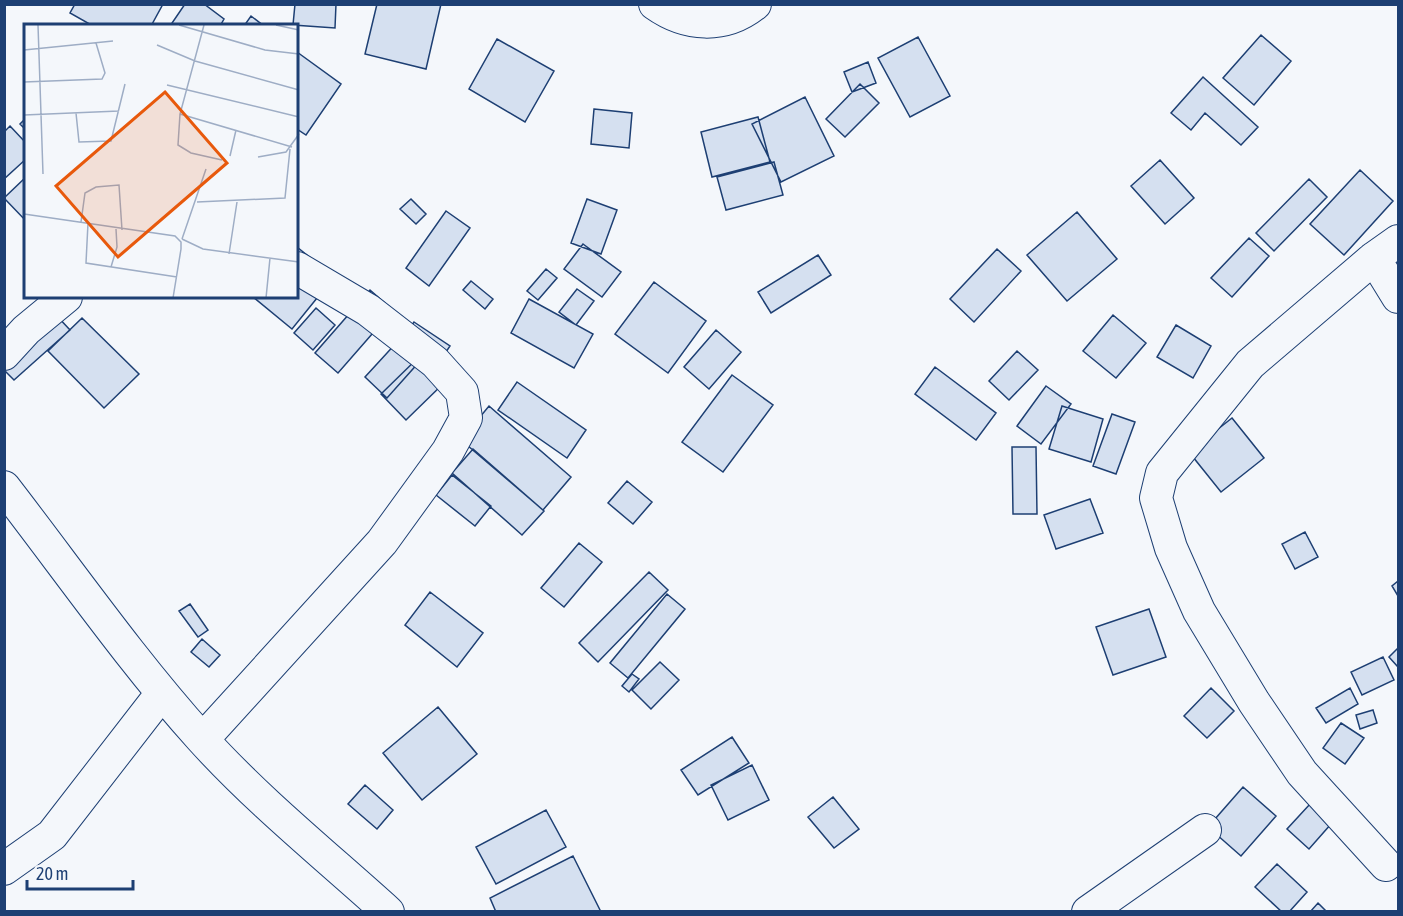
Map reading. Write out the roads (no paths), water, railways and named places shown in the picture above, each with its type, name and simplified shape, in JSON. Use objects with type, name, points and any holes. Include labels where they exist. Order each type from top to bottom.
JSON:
[{"type":"street","points":[[655,4],[690,21],[717,23],[755,4]]},
{"type":"street","points":[[1386,865],[1302,773],[1254,702],[1199,611],[1171,548],[1156,498],[1162,473],[1250,364],[1386,250],[1398,297]]},
{"type":"street","points":[[203,739],[382,542],[448,451],[466,418],[462,392],[435,362],[368,310],[298,269]]},
{"type":"street","points":[[4,354],[26,330],[65,298]]},
{"type":"street","points":[[4,487],[162,693],[203,739],[260,796],[388,912]]},
{"type":"street","points":[[4,869],[52,835],[162,693]]},
{"type":"street","points":[[1088,912],[1205,830]]}]
